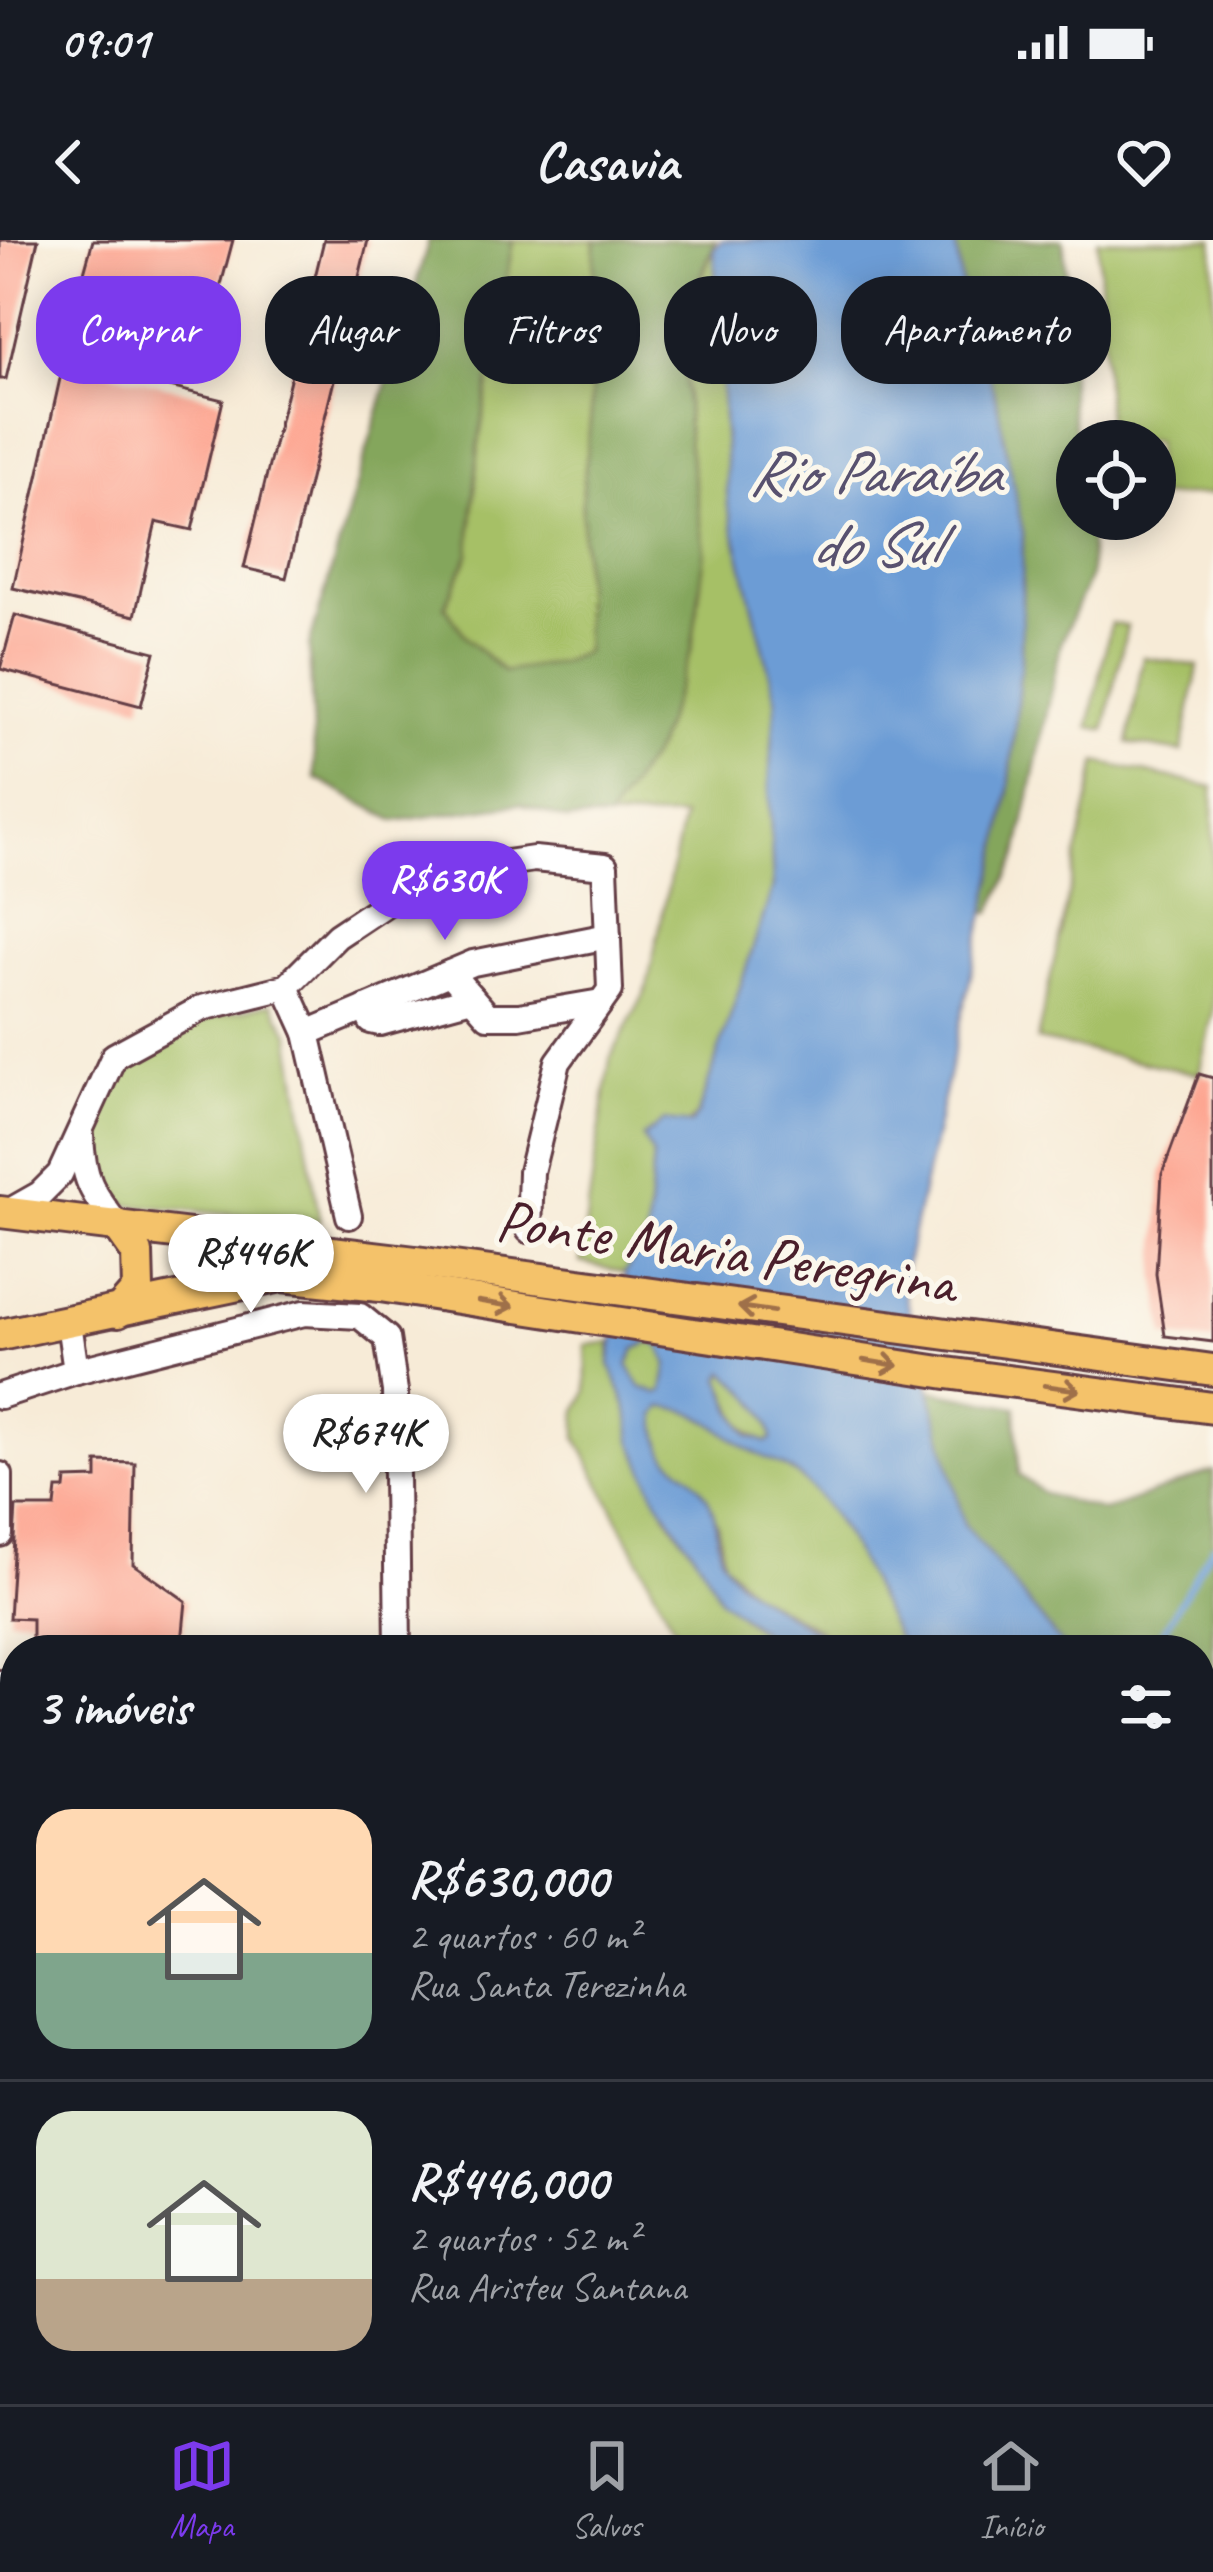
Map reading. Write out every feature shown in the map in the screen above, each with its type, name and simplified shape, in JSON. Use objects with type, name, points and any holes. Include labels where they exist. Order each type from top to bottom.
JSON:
[{"type":"main road","points":[[5,1212],[117,1225],[383,1274]]},
{"type":"main road","points":[[117,1225],[137,1253],[138,1288],[118,1312]]},
{"type":"main road","name":"Ponte Maria Peregrina","points":[[383,1274],[424,1263],[1213,1370]]},
{"type":"main road","points":[[0,1335],[282,1276],[383,1274]]},
{"type":"main road","name":"Ponte Maria Peregrina","points":[[383,1274],[946,1373],[1213,1408]]},
{"type":"street","points":[[5,1212],[40,1194],[60,1174],[114,1056],[202,1008],[286,986],[337,936],[394,898],[458,870],[534,859],[605,866],[610,990],[558,1062],[531,1172],[529,1230]]},
{"type":"street","points":[[307,1033],[473,963],[608,936]]},
{"type":"street","points":[[450,973],[488,1016],[519,1016],[601,1002]]},
{"type":"street","points":[[286,986],[307,1033],[349,1216]]},
{"type":"street","points":[[366,1008],[375,1024],[472,998]]},
{"type":"street","points":[[81,1133],[82,1173],[117,1225]]},
{"type":"street","points":[[0,1396],[76,1371],[304,1312],[360,1316],[386,1338],[395,1391],[398,1635]]},
{"type":"street","points":[[69,1323],[76,1371]]},
{"type":"street","points":[[0,1475],[0,1534]]},
{"type":"green space","points":[[429,240],[513,240],[507,276],[464,276],[464,384],[489,384],[469,554],[445,606],[467,639],[504,672],[561,662],[585,652],[582,500],[592,384],[640,384],[640,276],[594,276],[595,240],[716,240],[701,276],[664,276],[664,384],[686,384],[688,442],[705,551],[692,648],[656,748],[608,819],[567,820],[520,804],[395,821],[315,778],[309,646],[386,384],[440,384],[440,276],[418,276]]},
{"type":"green space","points":[[513,240],[595,240],[594,276],[507,276]]},
{"type":"green space","points":[[955,240],[1063,240],[1067,276],[960,276]]},
{"type":"green space","points":[[1098,240],[1213,240],[1213,494],[1176,496],[1176,420],[1107,420],[1111,276],[1100,276]]},
{"type":"green space","points":[[714,249],[715,276],[702,276]]},
{"type":"green space","points":[[489,384],[592,384],[582,500],[585,652],[561,662],[504,672],[467,639],[445,606],[469,554]]},
{"type":"green space","points":[[686,384],[721,384],[728,506],[776,698],[769,786],[773,887],[698,1114],[653,1156],[647,1236],[625,1273],[580,1262],[610,1059],[646,991],[683,817],[608,819],[656,748],[705,551],[688,442]]},
{"type":"green space","points":[[986,384],[1070,384],[1073,420],[1056,420],[1056,540],[1090,540],[1090,576],[1061,643],[1018,855],[991,913],[985,913],[1009,790],[1021,660],[1023,533]]},
{"type":"green space","points":[[1111,623],[1127,626],[1105,730],[1089,727]]},
{"type":"green space","points":[[1143,657],[1198,666],[1182,752],[1128,743]]},
{"type":"green space","points":[[1097,762],[1213,787],[1213,1010],[1199,1074],[1037,1040]]},
{"type":"green space","points":[[272,1003],[290,1034],[320,1222],[122,1204],[96,1169],[93,1154],[98,1122],[119,1065],[210,1018]]},
{"type":"green space","points":[[611,1342],[610,1364],[628,1410],[632,1440],[667,1516],[741,1617],[765,1635],[681,1635],[671,1622],[577,1438],[577,1411],[587,1391],[586,1345]]},
{"type":"green space","points":[[651,1342],[660,1346],[668,1364],[663,1391],[658,1394],[641,1388],[628,1365],[635,1349]]},
{"type":"green space","points":[[726,1372],[762,1410],[772,1440],[756,1437],[742,1424],[721,1378]]},
{"type":"green space","points":[[930,1390],[1016,1407],[1019,1475],[1045,1494],[1104,1511],[1213,1471],[1213,1635],[1054,1635],[964,1524]]},
{"type":"green space","points":[[662,1407],[696,1414],[806,1483],[848,1540],[896,1635],[824,1635],[752,1592],[724,1562],[717,1523],[695,1481],[666,1457],[657,1440],[655,1414]]},
{"type":"water","name":"Rio Paraíba do Sul","points":[[722,240],[955,240],[960,276],[841,276],[841,384],[991,384],[1023,533],[1021,660],[1009,790],[902,1281],[964,1524],[1054,1635],[896,1635],[848,1540],[806,1483],[696,1414],[662,1407],[656,1415],[662,1447],[707,1497],[720,1552],[732,1574],[759,1597],[821,1635],[765,1635],[720,1599],[657,1499],[632,1440],[628,1410],[610,1364],[625,1273],[647,1236],[653,1156],[643,1137],[664,1121],[691,1124],[698,1114],[773,887],[769,786],[776,698],[728,506],[721,384],[817,384],[817,276],[715,276],[714,249]],"holes":[[[650,1342],[660,1346],[668,1364],[663,1391],[658,1394],[641,1387],[628,1365],[635,1349]],[[725,1372],[762,1411],[771,1430],[772,1440],[766,1442],[749,1436],[734,1413],[721,1378]]]},
{"type":"building","points":[[0,240],[38,240],[6,379],[0,379]]},
{"type":"building","points":[[93,240],[233,240],[223,276],[83,276]]},
{"type":"building","points":[[324,240],[368,240],[359,276],[315,276]]},
{"type":"building","points":[[59,384],[158,384],[223,400],[192,530],[156,522],[135,616],[13,588]]},
{"type":"building","points":[[289,384],[333,384],[286,578],[244,568]]},
{"type":"building","points":[[15,615],[155,652],[141,706],[0,669]]},
{"type":"building","points":[[1199,1074],[1213,1078],[1213,1342],[1165,1336],[1156,1274],[1162,1174]]},
{"type":"building","points":[[97,1462],[135,1463],[133,1564],[186,1601],[183,1635],[32,1635],[32,1619],[9,1618],[16,1507],[55,1507],[57,1489],[65,1489],[66,1479],[97,1478]]},
{"type":"waterway","points":[[1161,1635],[1213,1546]]}]
